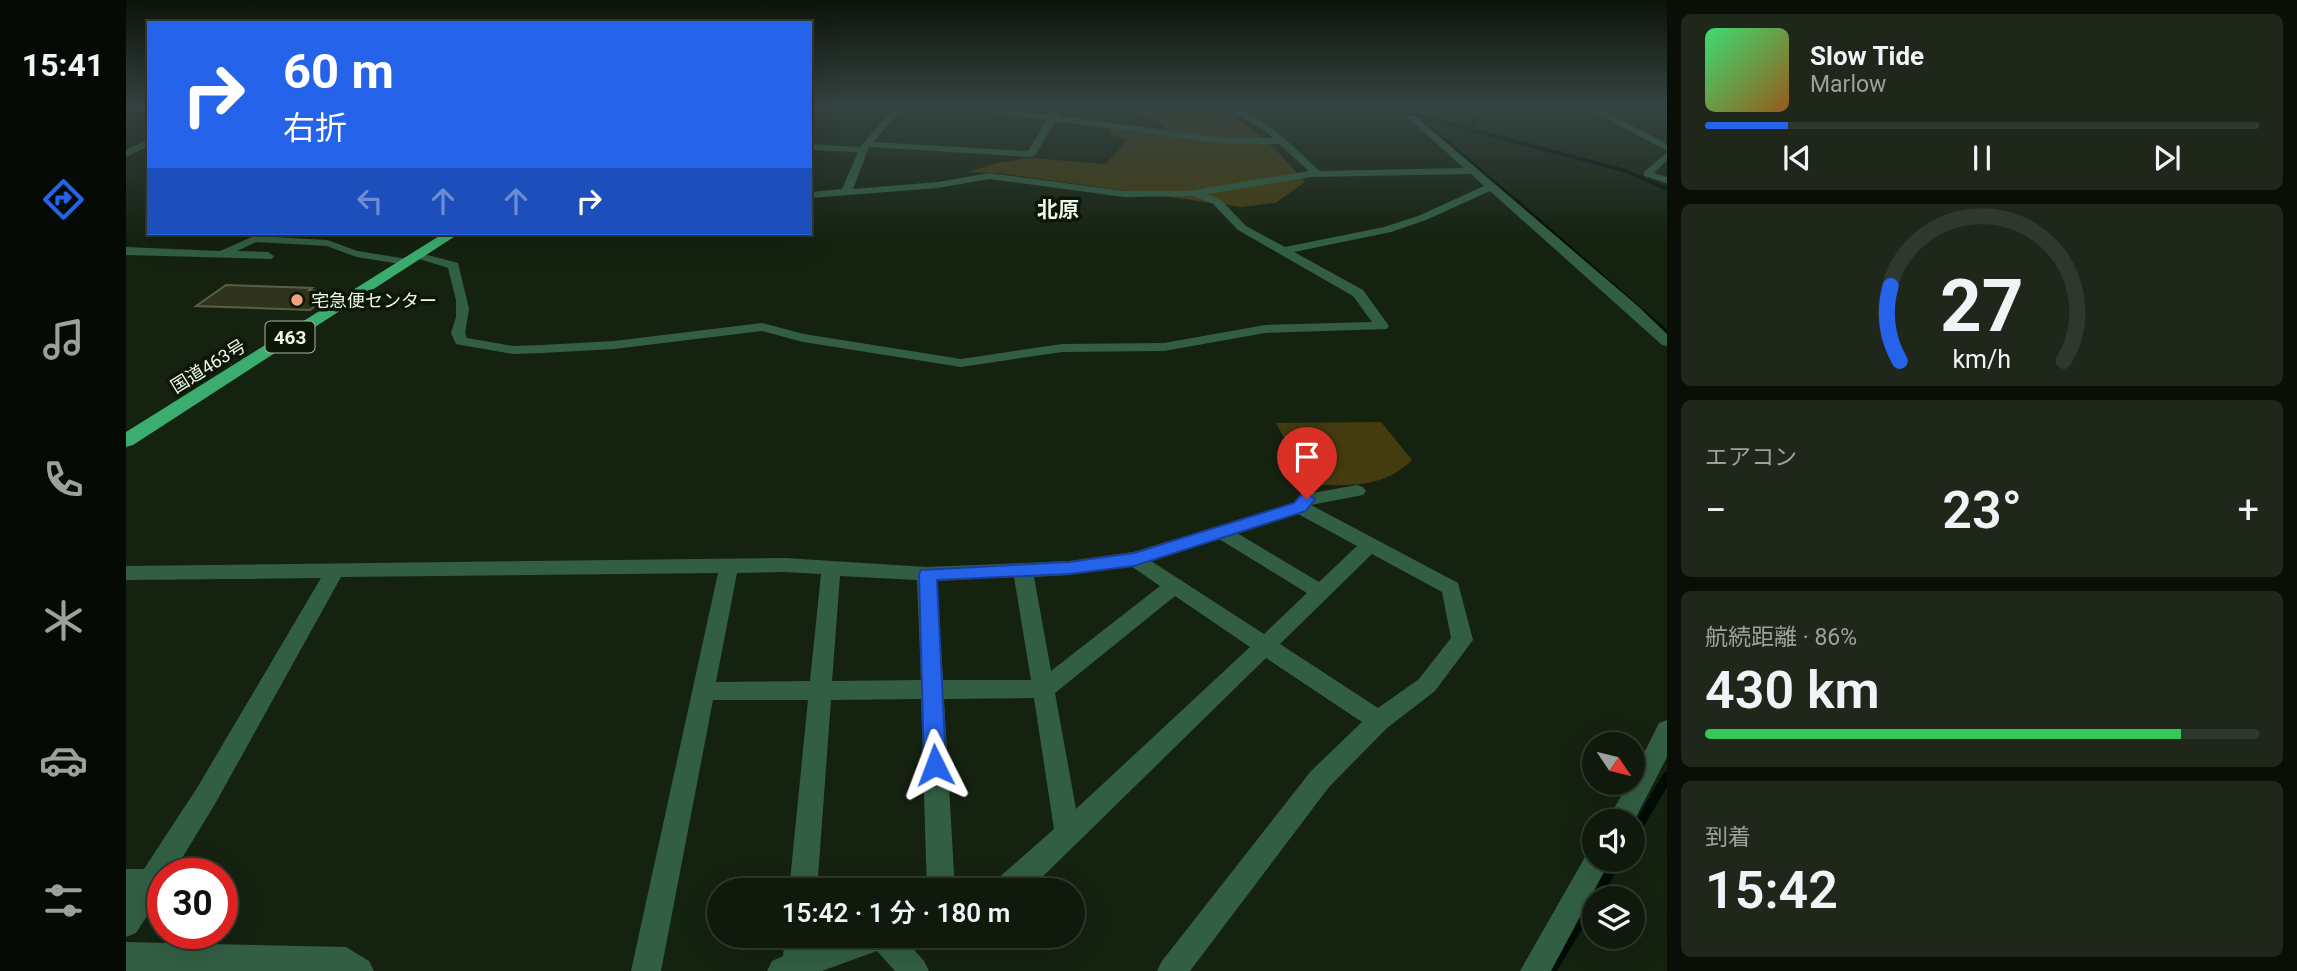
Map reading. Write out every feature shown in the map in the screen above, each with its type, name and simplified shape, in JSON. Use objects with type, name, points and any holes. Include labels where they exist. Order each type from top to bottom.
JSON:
[{"type":"highway","name":"国道463号","points":[[126,441],[450,235]]},
{"type":"street","points":[[846,192],[863,150]]},
{"type":"street","points":[[943,150],[1031,154],[1033,150]]},
{"type":"street","points":[[1291,150],[1318,174]]},
{"type":"street","points":[[1450,150],[1667,342]]},
{"type":"street","points":[[127,153],[147,155]]},
{"type":"street","points":[[1667,155],[1647,174],[1667,180]]},
{"type":"street","points":[[812,195],[938,185],[989,176],[1124,194],[1196,193],[1318,174],[1475,171]]},
{"type":"street","points":[[1283,251],[1387,230],[1422,218],[1492,186]]},
{"type":"street","points":[[412,259],[454,266],[461,293],[463,323],[458,332],[461,341],[513,350],[614,345],[762,327],[803,338],[961,363],[1062,348],[1164,347],[1265,329],[1382,326],[1358,293],[1242,228],[1211,198],[1196,193]]},
{"type":"street","points":[[223,253],[265,235]]},
{"type":"street","points":[[126,251],[268,256]]},
{"type":"street","points":[[126,573],[729,565],[928,574],[1069,568],[1134,559],[1300,507],[1307,499],[1357,491]]},
{"type":"street","points":[[1172,971],[1320,779],[1379,721],[1427,685],[1462,640],[1451,588],[1300,507]]},
{"type":"street","points":[[1223,533],[1321,592]]},
{"type":"street","points":[[1022,878],[1369,546]]},
{"type":"street","points":[[1134,559],[1379,721]]},
{"type":"street","points":[[646,971],[729,565]]},
{"type":"street","points":[[804,878],[831,568]]},
{"type":"street","points":[[1023,570],[1068,834]]},
{"type":"street","points":[[126,923],[139,883],[206,796],[335,571]]},
{"type":"street","points":[[928,574],[940,878]]},
{"type":"street","points":[[703,691],[1044,689],[1174,586]]},
{"type":"street","points":[[1627,809],[1667,730]]},
{"type":"street","points":[[1535,971],[1591,872]]},
{"type":"street","points":[[789,968],[795,948]]},
{"type":"street","points":[[789,968],[845,948]]},
{"type":"street","points":[[894,948],[914,971]]},
{"type":"street","points":[[126,957],[346,962],[359,971]]},
{"type":"lane","points":[[256,239],[327,243],[366,256],[412,259]]},
{"type":"shaded area","points":[[1118,150],[1276,150],[1305,182],[1275,203],[1241,207],[999,173],[968,172],[997,163],[1029,158],[1106,164]]},
{"type":"shaded area","points":[[1381,422],[1412,460],[1377,481],[1338,485],[1310,485],[1276,423]]},
{"type":"building","points":[[226,285],[312,288],[309,290],[331,293],[310,310],[196,306]]},
{"type":"waterway","points":[[1457,150],[1519,203]]},
{"type":"waterway","points":[[1548,150],[1626,171],[1667,189]]},
{"type":"waterway","points":[[1517,202],[1662,329]]},
{"type":"waterway","points":[[1662,329],[1667,334]]},
{"type":"waterway","points":[[1645,815],[1667,777]]},
{"type":"waterway","points":[[1602,886],[1610,872]]},
{"type":"waterway","points":[[1551,971],[1582,920]]},
{"type":"place","name":"宅急便センター","points":[[297,300]]},
{"type":"district","name":"北原","points":[[1058,210]]},
{"type":"route","points":[[935,765],[928,574],[1069,568],[1134,559],[1300,507],[1307,499]]}]
